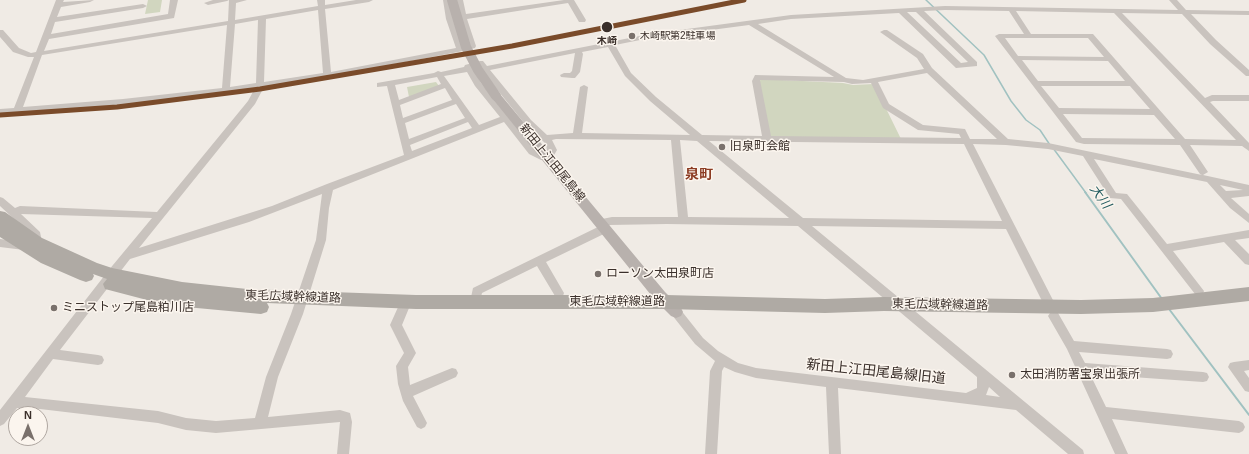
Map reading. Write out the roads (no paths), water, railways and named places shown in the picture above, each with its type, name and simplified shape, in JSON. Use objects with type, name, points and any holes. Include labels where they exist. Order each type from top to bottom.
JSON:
[{"type":"highway","name":"東毛広域幹線道路","points":[[6,214],[31,244]]},
{"type":"highway","name":"東毛広域幹線道路","points":[[0,230],[31,244],[64,267],[109,278],[147,293],[186,300],[224,304],[474,302],[671,307],[1052,311],[1156,309],[1249,304]]},
{"type":"highway","name":"東毛広域幹線道路","points":[[1179,307],[1249,294]]},
{"type":"highway","name":"東毛広域幹線道路","points":[[301,303],[353,308],[671,307]]},
{"type":"main road","name":"新田上江田尾島線","points":[[452,0],[466,47],[478,70],[496,96],[671,307]]},
{"type":"street","points":[[17,111],[59,2],[90,0]]},
{"type":"street","points":[[46,37],[171,16],[174,0]]},
{"type":"street","points":[[208,3],[243,0]]},
{"type":"street","points":[[0,32],[16,50],[31,55],[262,18],[321,4],[368,0]]},
{"type":"street","points":[[447,0],[450,19],[460,49]]},
{"type":"street","points":[[0,112],[123,102],[260,86],[327,75],[460,49],[472,46],[459,0]]},
{"type":"street","points":[[450,19],[570,0],[582,20]]},
{"type":"street","points":[[1174,0],[1213,42],[1249,74]]},
{"type":"street","points":[[226,90],[230,1]]},
{"type":"street","points":[[52,20],[144,3],[137,38]]},
{"type":"street","points":[[321,4],[327,75]]},
{"type":"street","points":[[485,69],[610,43],[657,35],[791,17],[917,9],[1184,11],[1249,13]]},
{"type":"street","points":[[900,10],[959,66],[974,64],[917,9]]},
{"type":"street","points":[[1011,9],[1029,36]]},
{"type":"street","points":[[1116,11],[1246,145]]},
{"type":"street","points":[[0,420],[126,256],[252,102],[260,86],[262,18]]},
{"type":"street","points":[[750,22],[844,80]]},
{"type":"street","points":[[884,32],[920,56],[929,70],[1006,142]]},
{"type":"street","points":[[1203,172],[1183,142],[1090,36],[999,36],[1079,140],[1183,142],[1246,145]]},
{"type":"street","points":[[610,43],[628,74],[643,91],[1016,404],[1078,454]]},
{"type":"street","points":[[564,75],[572,76],[576,72],[579,54],[577,50]]},
{"type":"street","points":[[1015,58],[1110,59]]},
{"type":"street","points":[[480,63],[528,122],[550,143],[552,150],[550,155],[547,157],[535,154],[523,142],[506,118],[478,84],[469,69],[469,65],[480,63]]},
{"type":"street","points":[[380,85],[438,73],[469,69]]},
{"type":"street","points":[[767,139],[756,79],[761,77],[844,80],[852,82],[874,81],[877,79],[929,70]]},
{"type":"street","points":[[438,73],[477,129]]},
{"type":"street","points":[[874,81],[886,106],[921,128],[962,131],[1071,346],[1122,454]]},
{"type":"street","points":[[390,83],[409,156]]},
{"type":"street","points":[[1034,83],[1133,84]]},
{"type":"street","points":[[395,104],[446,85]]},
{"type":"street","points":[[577,136],[584,87]]},
{"type":"street","points":[[1204,102],[1212,98],[1249,98]]},
{"type":"street","points":[[400,122],[457,101]]},
{"type":"street","points":[[1056,111],[1156,112]]},
{"type":"street","points":[[126,256],[246,219],[506,118]]},
{"type":"street","points":[[406,143],[469,119]]},
{"type":"street","points":[[545,138],[556,136],[577,136],[1006,142],[1048,146],[1249,188]]},
{"type":"street","points":[[675,138],[683,220]]},
{"type":"street","points":[[1088,155],[1113,196],[1124,196],[1198,291]]},
{"type":"street","points":[[1210,180],[1233,206],[1249,219]]},
{"type":"street","points":[[260,423],[272,377],[301,303],[321,240],[324,208],[330,186]]},
{"type":"street","points":[[1223,195],[1249,193]]},
{"type":"street","points":[[0,200],[6,214],[20,210],[156,214],[158,216]]},
{"type":"street","points":[[474,302],[477,291],[612,221],[799,221],[1010,225]]},
{"type":"street","points":[[1165,248],[1249,234]]},
{"type":"street","points":[[1226,238],[1249,261]]},
{"type":"street","points":[[0,242],[31,244]]},
{"type":"street","points":[[539,260],[559,293]]},
{"type":"street","name":"新田上江田尾島線旧道","points":[[671,307],[699,341],[721,360],[734,367],[756,373],[832,383],[1016,404]]},
{"type":"street","points":[[403,308],[396,325],[410,353],[402,368],[406,391],[422,423]]},
{"type":"street","points":[[1071,346],[1167,354]]},
{"type":"street","points":[[50,354],[98,360]]},
{"type":"street","points":[[711,454],[716,371],[721,360]]},
{"type":"street","points":[[1249,364],[1234,367],[1249,387]]},
{"type":"street","points":[[1081,368],[1203,377]]},
{"type":"street","points":[[406,391],[414,390],[452,373]]},
{"type":"street","points":[[957,397],[968,397],[980,393],[984,386],[983,376]]},
{"type":"street","points":[[832,383],[836,454]]},
{"type":"street","points":[[14,402],[40,403],[158,417],[186,424],[216,426],[340,416],[346,417],[343,454]]},
{"type":"street","points":[[1102,412],[1239,426]]},
{"type":"waterway","name":"大川","points":[[926,0],[984,55],[1011,101],[1026,120],[1040,130],[1050,145]]},
{"type":"waterway","name":"大川","points":[[1053,148],[1086,193]]},
{"type":"waterway","name":"大川","points":[[1085,192],[1162,299]]},
{"type":"waterway","name":"大川","points":[[1169,309],[1249,415]]},
{"type":"place","name":"木崎","points":[[607,27]]},
{"type":"place","name":"木崎駅第2駐車場","points":[[632,36]]},
{"type":"place","name":"旧泉町会館","points":[[722,147]]},
{"type":"place","name":"ローソン太田泉町店","points":[[598,274]]},
{"type":"place","name":"ミニストップ尾島粕川店","points":[[54,308]]},
{"type":"place","name":"太田消防署宝泉出張所","points":[[1012,375]]},
{"type":"district","name":"泉町","points":[[699,175]]}]
